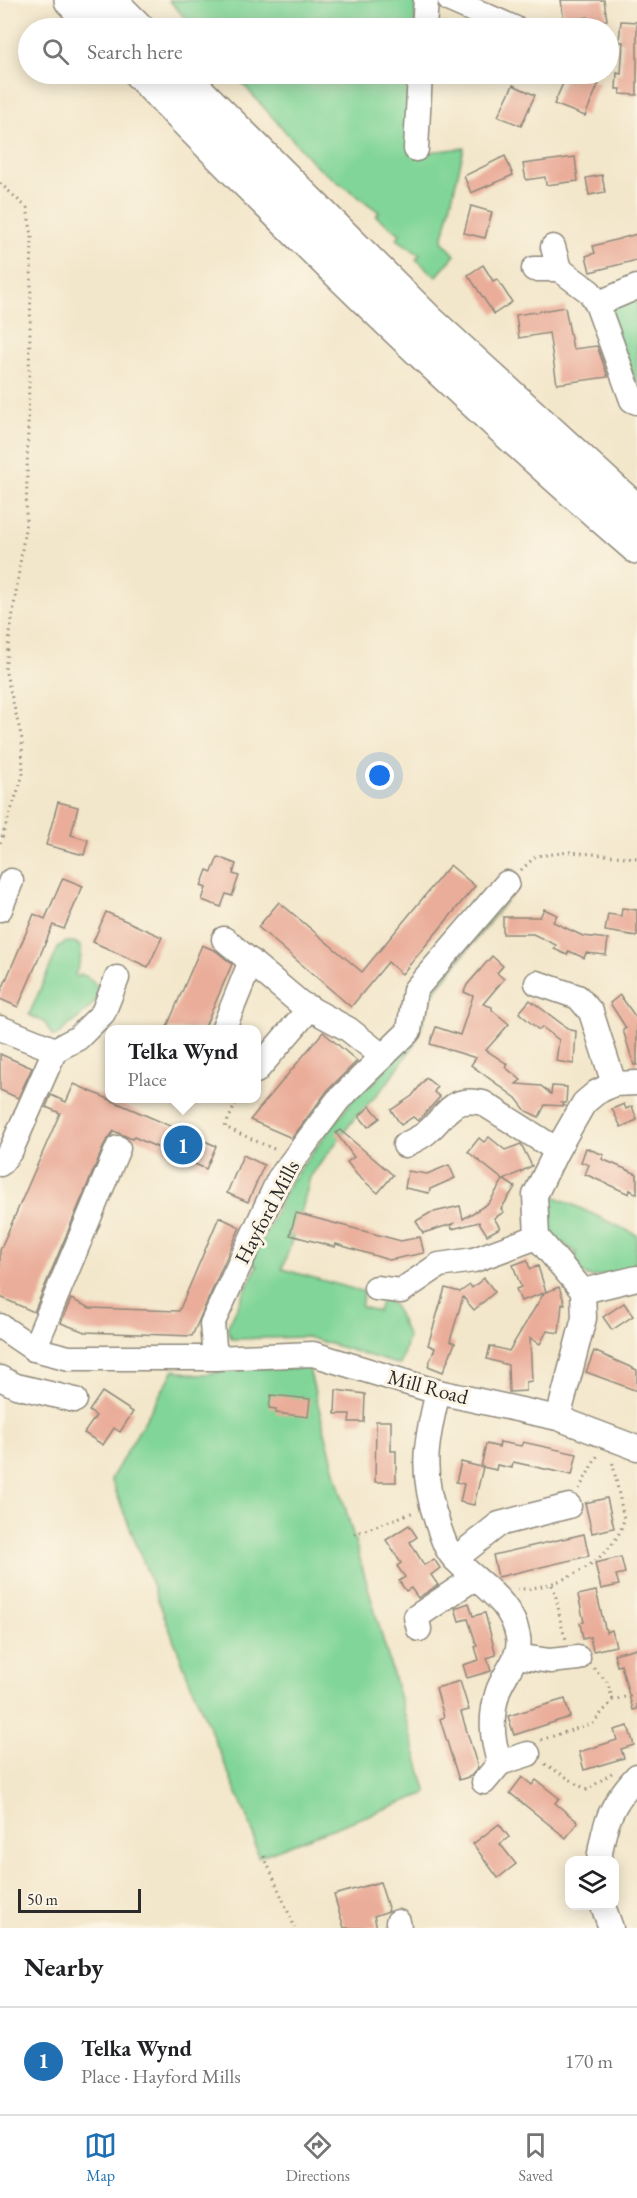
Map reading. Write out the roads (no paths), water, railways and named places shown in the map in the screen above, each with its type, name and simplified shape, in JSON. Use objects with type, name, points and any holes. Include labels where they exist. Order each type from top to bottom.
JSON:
[{"type":"highway","points":[[71,0],[88,18]]},
{"type":"highway","points":[[109,0],[127,18]]},
{"type":"highway","points":[[151,84],[222,158],[411,342],[637,547]]},
{"type":"highway","points":[[190,84],[429,321],[637,512]]},
{"type":"street","points":[[425,18],[426,0]]},
{"type":"street","points":[[450,0],[491,18]]},
{"type":"street","points":[[416,149],[419,84]]},
{"type":"street","points":[[534,269],[556,258],[590,292],[597,304],[632,400],[637,402]]},
{"type":"street","points":[[597,304],[637,287]]},
{"type":"street","points":[[0,909],[11,881]]},
{"type":"street","name":"Hayford Mills","points":[[215,1358],[212,1324],[279,1179],[338,1100],[381,1055],[410,1031],[415,990],[507,883]]},
{"type":"street","points":[[224,939],[310,1008],[348,1029],[381,1055]]},
{"type":"street","points":[[225,1025],[251,961]]},
{"type":"street","points":[[0,1164],[7,1158],[56,1050],[78,1038],[103,1013],[114,977]]},
{"type":"street","points":[[537,983],[578,997],[591,1012],[625,1083],[597,1092],[584,1103],[535,1195],[537,1237],[583,1291],[584,1318],[558,1418]]},
{"type":"street","points":[[261,1065],[310,1008]]},
{"type":"street","points":[[0,1028],[56,1050]]},
{"type":"street","points":[[405,1145],[425,1134],[458,1102],[470,1101],[483,1103],[557,1150]]},
{"type":"street","points":[[34,1349],[118,1148]]},
{"type":"street","points":[[376,1288],[403,1300],[439,1265],[474,1260],[537,1237]]},
{"type":"street","points":[[583,1291],[637,1278]]},
{"type":"street","name":"Mill Road","points":[[0,1326],[34,1349],[69,1358],[215,1358],[313,1354],[438,1392],[558,1418],[637,1448]]},
{"type":"street","points":[[0,1378],[16,1386],[75,1400]]},
{"type":"street","points":[[438,1392],[426,1452],[425,1478],[432,1506],[447,1550],[480,1583],[499,1598],[516,1625],[519,1641],[516,1656],[498,1691],[494,1707],[492,1728],[500,1762]]},
{"type":"street","points":[[455,1559],[498,1524],[569,1506]]},
{"type":"street","points":[[419,1629],[416,1617],[480,1583]]},
{"type":"street","points":[[516,1656],[550,1661],[578,1658]]},
{"type":"street","points":[[484,1782],[500,1762],[528,1754]]},
{"type":"street","points":[[600,1856],[602,1840],[614,1803],[629,1771]]},
{"type":"street","points":[[605,1910],[611,1928]]},
{"type":"place","name":"Telka Wynd","points":[[183,1145]]}]
